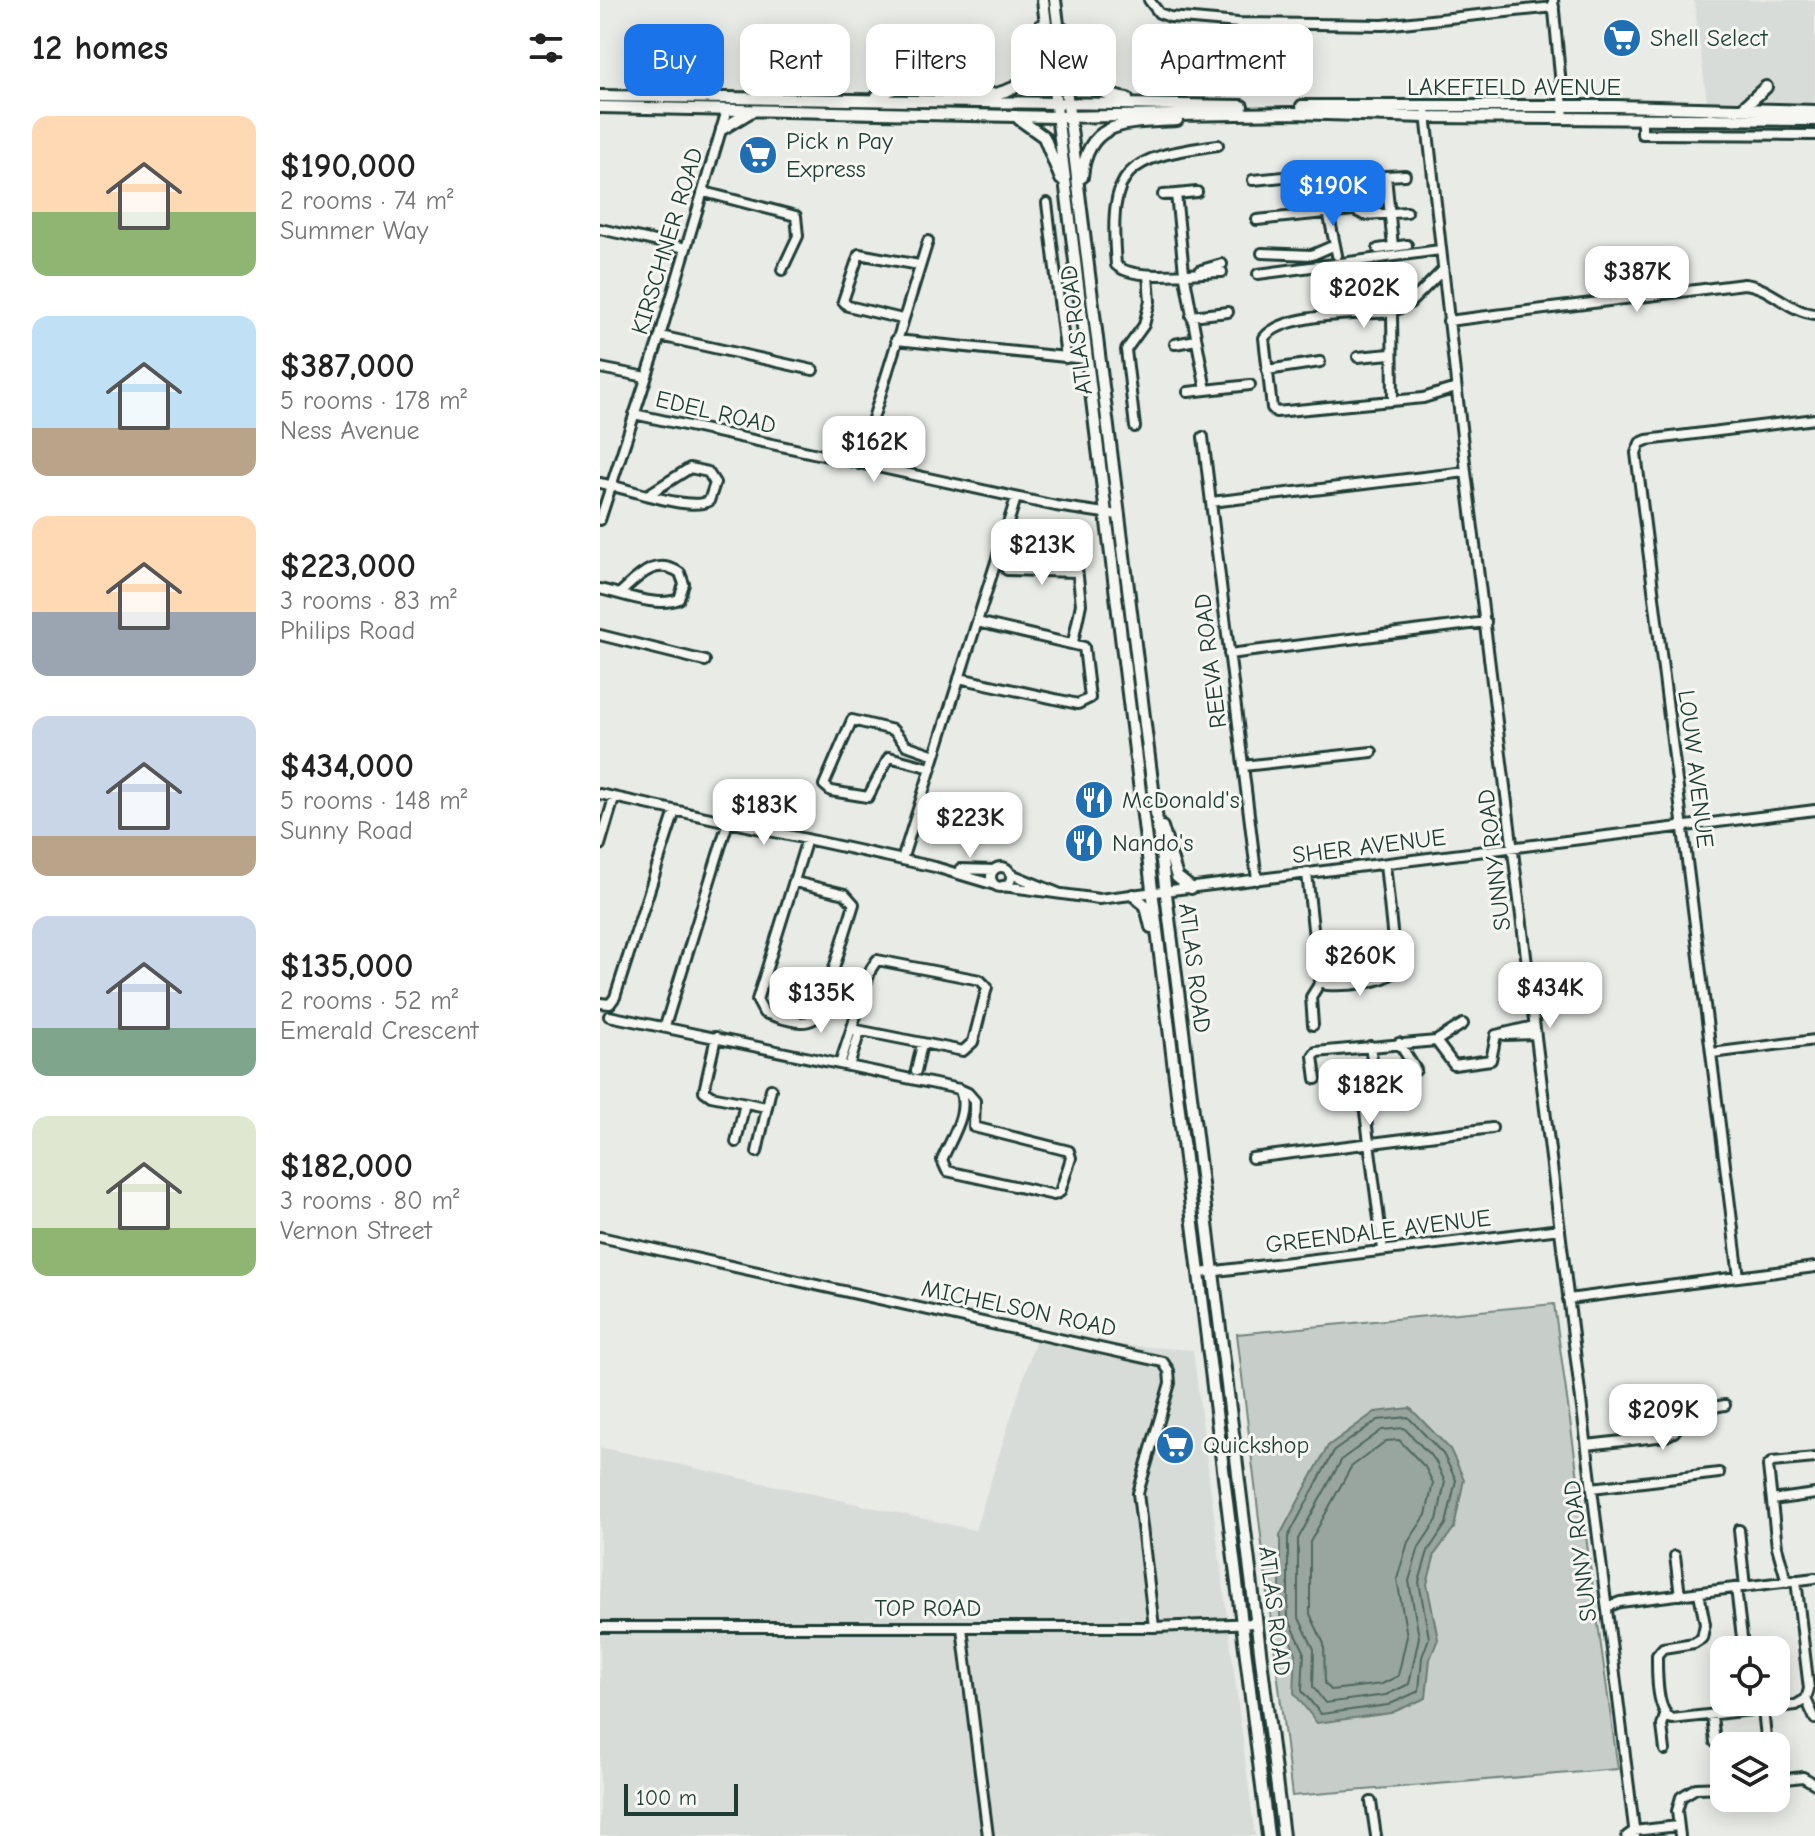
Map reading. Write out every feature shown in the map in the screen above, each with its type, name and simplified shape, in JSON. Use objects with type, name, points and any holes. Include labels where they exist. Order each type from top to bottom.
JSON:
[{"type":"main road","points":[[600,96],[929,102],[1001,94],[1024,81],[1038,56],[1042,0]]},
{"type":"main road","name":"ATLAS ROAD","points":[[1042,0],[1268,1836]]},
{"type":"main road","points":[[1057,0],[1072,63],[1094,89],[1131,100],[1217,105]]},
{"type":"main road","name":"ATLAS ROAD","points":[[1057,0],[1283,1836]]},
{"type":"main road","points":[[1742,109],[1766,87]]},
{"type":"main road","points":[[614,96],[714,102],[727,110]]},
{"type":"main road","points":[[831,99],[867,96]]},
{"type":"main road","name":"LAKEFIELD AVENUE","points":[[929,102],[1217,105],[1564,118],[1815,120]]},
{"type":"main road","name":"LAKEFIELD AVENUE","points":[[727,110],[1057,117],[1231,112],[1426,113],[1563,106],[1815,111]]},
{"type":"main road","points":[[600,107],[727,110]]},
{"type":"main road","points":[[710,109],[723,127],[753,110]]},
{"type":"main road","points":[[1081,203],[1089,148],[1104,131],[1124,124],[1207,118],[1231,112]]},
{"type":"main road","points":[[1009,116],[1030,124],[1044,137],[1068,200]]},
{"type":"main road","points":[[1154,803],[1177,877],[1191,888]]},
{"type":"main road","points":[[1133,895],[1146,906],[1160,956]]},
{"type":"street","points":[[1149,0],[1159,13],[1179,19],[1268,24],[1416,23],[1554,4],[1564,118]]},
{"type":"street","name":"KIRSCHNER ROAD","points":[[600,520],[660,336],[727,110]]},
{"type":"street","name":"SUNNY ROAD","points":[[1426,113],[1466,472],[1632,1834]]},
{"type":"street","points":[[1642,119],[1642,134],[1815,135]]},
{"type":"street","points":[[1218,145],[1144,161],[1127,171],[1121,181],[1113,223],[1116,265],[1128,272],[1148,275],[1222,268]]},
{"type":"street","points":[[1253,180],[1318,175],[1323,180],[1337,255]]},
{"type":"street","points":[[1364,179],[1405,175]]},
{"type":"street","points":[[1386,176],[1393,247]]},
{"type":"street","points":[[704,192],[796,216],[798,236],[782,270]]},
{"type":"street","points":[[1163,195],[1197,192]]},
{"type":"street","points":[[1176,194],[1184,272],[1206,390]]},
{"type":"street","points":[[1047,203],[1066,358]]},
{"type":"street","points":[[1257,220],[1329,212],[1407,212]]},
{"type":"street","points":[[600,229],[686,248]]},
{"type":"street","points":[[859,464],[928,241]]},
{"type":"street","points":[[1262,253],[1312,255],[1335,245]]},
{"type":"street","points":[[1378,249],[1407,245]]},
{"type":"street","points":[[1258,274],[1440,250]]},
{"type":"street","points":[[902,319],[848,306],[843,301],[843,292],[859,254],[919,265]]},
{"type":"street","points":[[1442,271],[1410,303],[1392,312],[1294,320],[1275,328],[1264,338],[1267,370],[1272,408],[1276,412],[1423,398],[1456,388]]},
{"type":"street","points":[[1135,427],[1126,350],[1144,325],[1150,301],[1148,275]]},
{"type":"street","points":[[1448,321],[1744,284],[1759,287],[1815,315]]},
{"type":"street","points":[[1191,316],[1228,312]]},
{"type":"street","points":[[1392,312],[1390,354],[1393,400]]},
{"type":"street","points":[[660,336],[813,370]]},
{"type":"street","points":[[896,340],[1086,359]]},
{"type":"street","points":[[1175,344],[1196,340]]},
{"type":"street","points":[[1358,357],[1390,354]]},
{"type":"street","points":[[1267,370],[1320,362]]},
{"type":"street","points":[[600,381],[602,368],[646,377]]},
{"type":"street","points":[[1188,392],[1250,385]]},
{"type":"street","name":"EDEL ROAD","points":[[634,414],[1016,498],[1118,515]]},
{"type":"street","name":"LOUW AVENUE","points":[[1739,1277],[1638,448],[1647,440],[1815,419]]},
{"type":"street","name":"REEVA ROAD","points":[[1203,437],[1257,880]]},
{"type":"street","points":[[600,483],[611,484],[649,494],[703,504],[713,496],[715,483],[708,472],[690,468],[649,494]]},
{"type":"street","points":[[1211,502],[1466,472]]},
{"type":"street","points":[[902,860],[1016,498]]},
{"type":"street","points":[[1073,532],[1081,604],[1073,642]]},
{"type":"street","points":[[600,589],[620,593],[666,602],[679,599],[684,584],[680,573],[659,566],[646,570],[620,593]]},
{"type":"street","points":[[1007,570],[1077,572]]},
{"type":"street","points":[[959,678],[1083,704],[1090,698],[1092,690],[1085,650],[1073,642],[977,622]]},
{"type":"street","points":[[1229,654],[1486,622]]},
{"type":"street","points":[[600,635],[705,661]]},
{"type":"street","points":[[931,768],[889,757],[868,797],[831,791],[824,785],[852,720],[893,730],[906,745],[935,755]]},
{"type":"street","points":[[1243,766],[1372,752]]},
{"type":"street","points":[[600,794],[935,867],[999,885],[1061,896]]},
{"type":"street","points":[[600,845],[614,798]]},
{"type":"street","name":"SHER AVENUE","points":[[1061,896],[1086,899],[1166,892],[1815,810]]},
{"type":"street","points":[[600,1003],[610,1004],[615,997],[675,811]]},
{"type":"street","points":[[665,1026],[728,822]]},
{"type":"street","points":[[795,882],[845,894],[854,904],[821,1010],[817,1019],[809,1023],[764,1013],[757,1004],[807,839]]},
{"type":"street","points":[[1321,981],[1337,985],[1387,978],[1395,971],[1385,864]]},
{"type":"street","points":[[935,867],[994,870],[1002,867],[1061,896]]},
{"type":"street","points":[[994,870],[991,880],[999,885],[1009,882],[1011,874]]},
{"type":"street","points":[[1307,873],[1321,981],[1311,997],[1313,1025]]},
{"type":"street","points":[[845,1065],[877,960],[980,980],[986,985],[979,1021],[968,1048],[960,1051],[856,1030]]},
{"type":"street","points":[[609,1016],[959,1089],[974,1098],[972,1123],[977,1129],[1069,1151],[1071,1158],[1060,1192],[1054,1195],[947,1171],[942,1160],[960,1121],[963,1099],[959,1089]]},
{"type":"street","points":[[1316,1079],[1314,1054],[1436,1041],[1463,1024]]},
{"type":"street","points":[[1436,1041],[1447,1058],[1456,1065],[1491,1060],[1496,1035],[1534,1030]]},
{"type":"street","points":[[716,1037],[704,1091],[711,1096],[766,1107]]},
{"type":"street","points":[[1712,1053],[1815,1040]]},
{"type":"street","points":[[1399,1043],[1416,1070]]},
{"type":"street","points":[[916,1071],[922,1044]]},
{"type":"street","points":[[1370,1046],[1375,1079]]},
{"type":"street","points":[[757,1152],[771,1089]]},
{"type":"street","points":[[736,1142],[745,1103]]},
{"type":"street","points":[[1364,1104],[1383,1250]]},
{"type":"street","points":[[1252,1158],[1492,1128]]},
{"type":"street","name":"GREENDALE AVENUE","points":[[1200,1273],[1560,1229]]},
{"type":"street","name":"MICHELSON ROAD","points":[[600,1237],[1163,1362],[1169,1371],[1170,1383],[1138,1493],[1154,1627]]},
{"type":"street","points":[[1568,1299],[1815,1267]]},
{"type":"street","points":[[1587,1445],[1666,1436],[1674,1432],[1690,1411],[1725,1405]]},
{"type":"street","points":[[1815,1458],[1769,1464],[1777,1547],[1792,1581],[1809,1689],[1806,1699],[1815,1719]]},
{"type":"street","points":[[1592,1488],[1719,1473]]},
{"type":"street","points":[[1772,1500],[1815,1494]]},
{"type":"street","points":[[1739,1530],[1742,1636]]},
{"type":"street","points":[[1675,1556],[1680,1595]]},
{"type":"street","points":[[1606,1602],[1815,1578]]},
{"type":"street","points":[[1665,1750],[1662,1726],[1665,1715],[1657,1655],[1663,1648],[1694,1643],[1702,1638],[1705,1629],[1699,1593]]},
{"type":"street","name":"TOP ROAD","points":[[600,1627],[1154,1627],[1256,1623]]},
{"type":"street","points":[[962,1628],[988,1836]]},
{"type":"street","points":[[1790,1706],[1806,1699]]},
{"type":"street","points":[[1665,1715],[1678,1720],[1712,1716],[1714,1732]]},
{"type":"street","points":[[1790,1778],[1803,1777],[1815,1784]]},
{"type":"street","points":[[1632,1834],[1679,1831],[1678,1803],[1685,1793],[1696,1788],[1710,1788]]},
{"type":"street","points":[[1371,1802],[1376,1836]]},
{"type":"shaded area","points":[[1694,0],[1815,0],[1815,105],[1707,103]]},
{"type":"shaded area","points":[[1554,1304],[1618,1769],[1292,1796],[1237,1334]]},
{"type":"shaded area","points":[[1036,1339],[1193,1350],[1255,1836],[600,1836],[600,1447],[975,1530]]},
{"type":"water","points":[[1410,1408],[1450,1449],[1464,1479],[1454,1528],[1435,1554],[1427,1584],[1438,1639],[1430,1659],[1426,1698],[1391,1713],[1317,1723],[1294,1693],[1296,1653],[1280,1621],[1280,1535],[1328,1446],[1375,1412]]},
{"type":"place","name":"Shell Select","points":[[1622,38]]},
{"type":"place","name":"Pick n Pay Express","points":[[758,155]]},
{"type":"place","name":"McDonald's","points":[[1094,800]]},
{"type":"place","name":"Nando's","points":[[1084,843]]},
{"type":"place","name":"Quickshop","points":[[1175,1445]]}]
